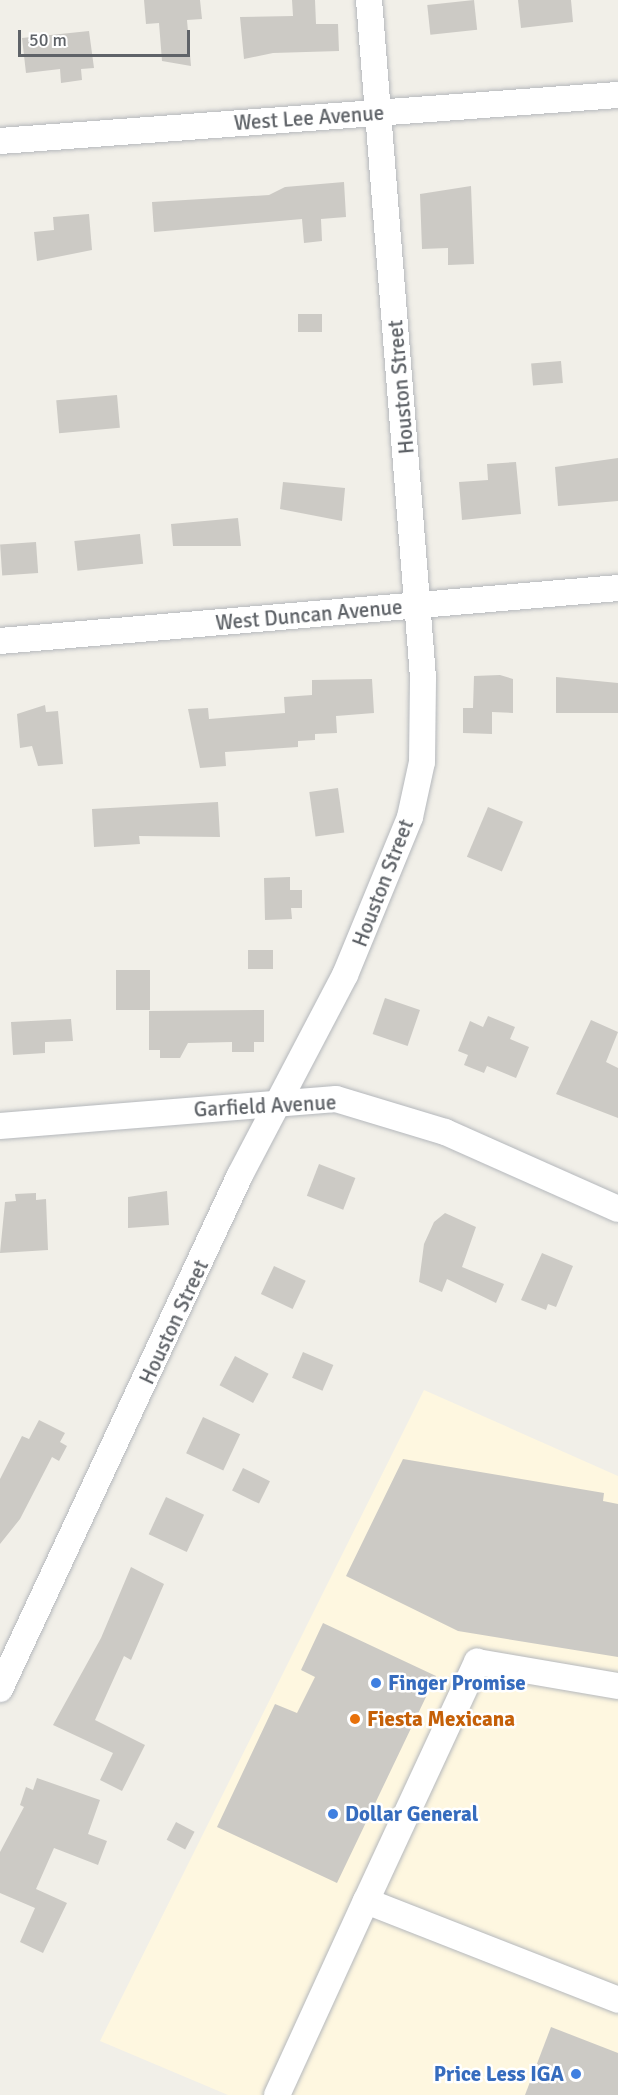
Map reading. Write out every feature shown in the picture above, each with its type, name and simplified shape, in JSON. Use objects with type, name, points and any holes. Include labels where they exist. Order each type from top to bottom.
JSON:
[{"type":"street","name":"Houston Street","points":[[0,1689],[240,1175],[345,975],[410,817],[424,734],[419,607],[369,0]]},
{"type":"street","name":"West Lee Avenue","points":[[0,141],[618,95]]},
{"type":"street","name":"West Duncan Avenue","points":[[0,641],[419,607],[618,588]]},
{"type":"street","name":"Garfield Avenue","points":[[0,1126],[280,1101],[364,1104],[618,1209]]},
{"type":"street","points":[[277,2095],[477,1662],[618,1686]]},
{"type":"street","points":[[366,1902],[618,2000]]},
{"type":"shaded area","points":[[424,1390],[618,1476],[618,2095],[228,2095],[100,2041]]},
{"type":"building","points":[[144,0],[200,0],[202,19],[187,20],[191,66],[162,61],[159,23],[146,24]]},
{"type":"building","points":[[292,0],[315,0],[316,24],[338,24],[339,51],[273,53],[244,59],[240,17],[293,16]]},
{"type":"building","points":[[474,0],[477,30],[430,35],[427,5]]},
{"type":"building","points":[[518,0],[571,0],[573,22],[521,28]]},
{"type":"building","points":[[89,31],[94,68],[81,69],[82,80],[61,83],[60,69],[26,73],[22,38]]},
{"type":"building","points":[[344,182],[346,217],[321,219],[322,241],[304,243],[302,219],[154,232],[152,202],[269,195],[285,187]]},
{"type":"building","points":[[471,186],[474,264],[448,265],[448,248],[422,249],[420,194]]},
{"type":"building","points":[[89,214],[92,250],[37,261],[34,232],[54,230],[53,217]]},
{"type":"building","points":[[298,314],[322,314],[322,332],[298,332]]},
{"type":"building","points":[[561,361],[563,383],[533,386],[531,364]]},
{"type":"building","points":[[117,395],[120,428],[59,433],[56,400]]},
{"type":"building","points":[[618,458],[618,501],[558,506],[555,467]]},
{"type":"building","points":[[516,462],[521,514],[462,520],[459,482],[488,480],[487,464]]},
{"type":"building","points":[[283,482],[345,488],[342,521],[280,509]]},
{"type":"building","points":[[238,518],[241,546],[173,546],[171,524]]},
{"type":"building","points":[[140,534],[143,564],[77,571],[74,541]]},
{"type":"building","points":[[36,542],[38,573],[2,575],[0,545]]},
{"type":"building","points":[[500,675],[513,679],[513,713],[492,712],[492,734],[463,733],[463,708],[473,708],[474,676]]},
{"type":"building","points":[[556,677],[618,683],[618,713],[556,713]]},
{"type":"building","points":[[372,679],[374,713],[336,716],[337,733],[315,734],[315,740],[298,741],[298,747],[225,752],[226,766],[200,768],[188,709],[208,708],[209,719],[285,713],[284,697],[312,695],[312,680]]},
{"type":"building","points":[[45,705],[46,712],[58,711],[63,764],[38,766],[32,746],[20,748],[17,714]]},
{"type":"building","points":[[338,788],[344,833],[316,837],[309,792]]},
{"type":"building","points":[[218,802],[220,837],[139,836],[140,844],[94,847],[92,809]]},
{"type":"building","points":[[488,807],[523,822],[502,872],[467,857]]},
{"type":"building","points":[[290,877],[290,890],[302,890],[302,908],[291,908],[292,919],[265,920],[264,878]]},
{"type":"building","points":[[248,950],[273,950],[273,969],[248,969]]},
{"type":"building","points":[[116,970],[150,970],[150,1010],[116,1010]]},
{"type":"building","points":[[385,998],[420,1010],[408,1046],[373,1034]]},
{"type":"building","points":[[264,1010],[264,1042],[254,1042],[254,1052],[232,1052],[232,1042],[188,1043],[180,1058],[160,1058],[160,1050],[149,1050],[149,1011]]},
{"type":"building","points":[[488,1016],[515,1027],[510,1039],[529,1047],[516,1078],[487,1066],[484,1073],[464,1065],[468,1055],[458,1051],[470,1021],[483,1027]]},
{"type":"building","points":[[71,1019],[73,1041],[45,1042],[45,1053],[13,1055],[11,1022]]},
{"type":"building","points":[[591,1020],[618,1032],[606,1062],[618,1068],[618,1118],[556,1094]]},
{"type":"building","points":[[319,1164],[355,1178],[343,1210],[307,1196]]},
{"type":"building","points":[[167,1191],[169,1225],[128,1228],[128,1197]]},
{"type":"building","points":[[36,1193],[36,1200],[46,1199],[48,1250],[0,1253],[5,1202],[16,1201],[15,1194]]},
{"type":"building","points":[[445,1213],[476,1227],[462,1267],[504,1284],[496,1303],[447,1279],[442,1292],[419,1282],[424,1244],[434,1222]]},
{"type":"building","points":[[542,1253],[573,1266],[556,1307],[548,1304],[546,1310],[521,1300]]},
{"type":"building","points":[[274,1266],[306,1281],[293,1309],[261,1294]]},
{"type":"building","points":[[303,1352],[333,1365],[322,1391],[292,1378]]},
{"type":"building","points":[[235,1356],[269,1374],[253,1403],[220,1385]]},
{"type":"building","points":[[203,1417],[240,1434],[223,1471],[186,1453]]},
{"type":"building","points":[[39,1420],[65,1433],[60,1442],[67,1446],[59,1461],[52,1457],[20,1519],[0,1544],[0,1479],[22,1436],[29,1439]]},
{"type":"building","points":[[403,1459],[604,1493],[603,1501],[618,1504],[618,1657],[458,1631],[346,1576]]},
{"type":"building","points":[[243,1468],[270,1481],[259,1504],[232,1490]]},
{"type":"building","points":[[166,1497],[204,1515],[187,1552],[149,1534]]},
{"type":"building","points":[[131,1567],[164,1584],[131,1660],[124,1656],[95,1720],[145,1745],[122,1791],[100,1780],[113,1753],[53,1725],[101,1638]]},
{"type":"building","points":[[323,1623],[436,1676],[337,1883],[217,1827],[275,1704],[297,1713],[315,1677],[301,1670]]},
{"type":"building","points":[[37,1778],[100,1800],[88,1834],[107,1841],[98,1865],[54,1848],[36,1889],[67,1903],[43,1953],[20,1942],[35,1908],[0,1893],[0,1852],[24,1807],[20,1805],[26,1787],[33,1790]]},
{"type":"building","points":[[176,1822],[195,1832],[185,1850],[167,1840]]},
{"type":"building","name":"Price Less IGA","points":[[551,2027],[618,2053],[618,2095],[525,2095]]},
{"type":"place","name":"Finger Promise","points":[[376,1683]]},
{"type":"place","name":"Fiesta Mexicana","points":[[355,1719]]},
{"type":"place","name":"Dollar General","points":[[333,1814]]},
{"type":"place","name":"Price Less IGA","points":[[576,2074]]}]
